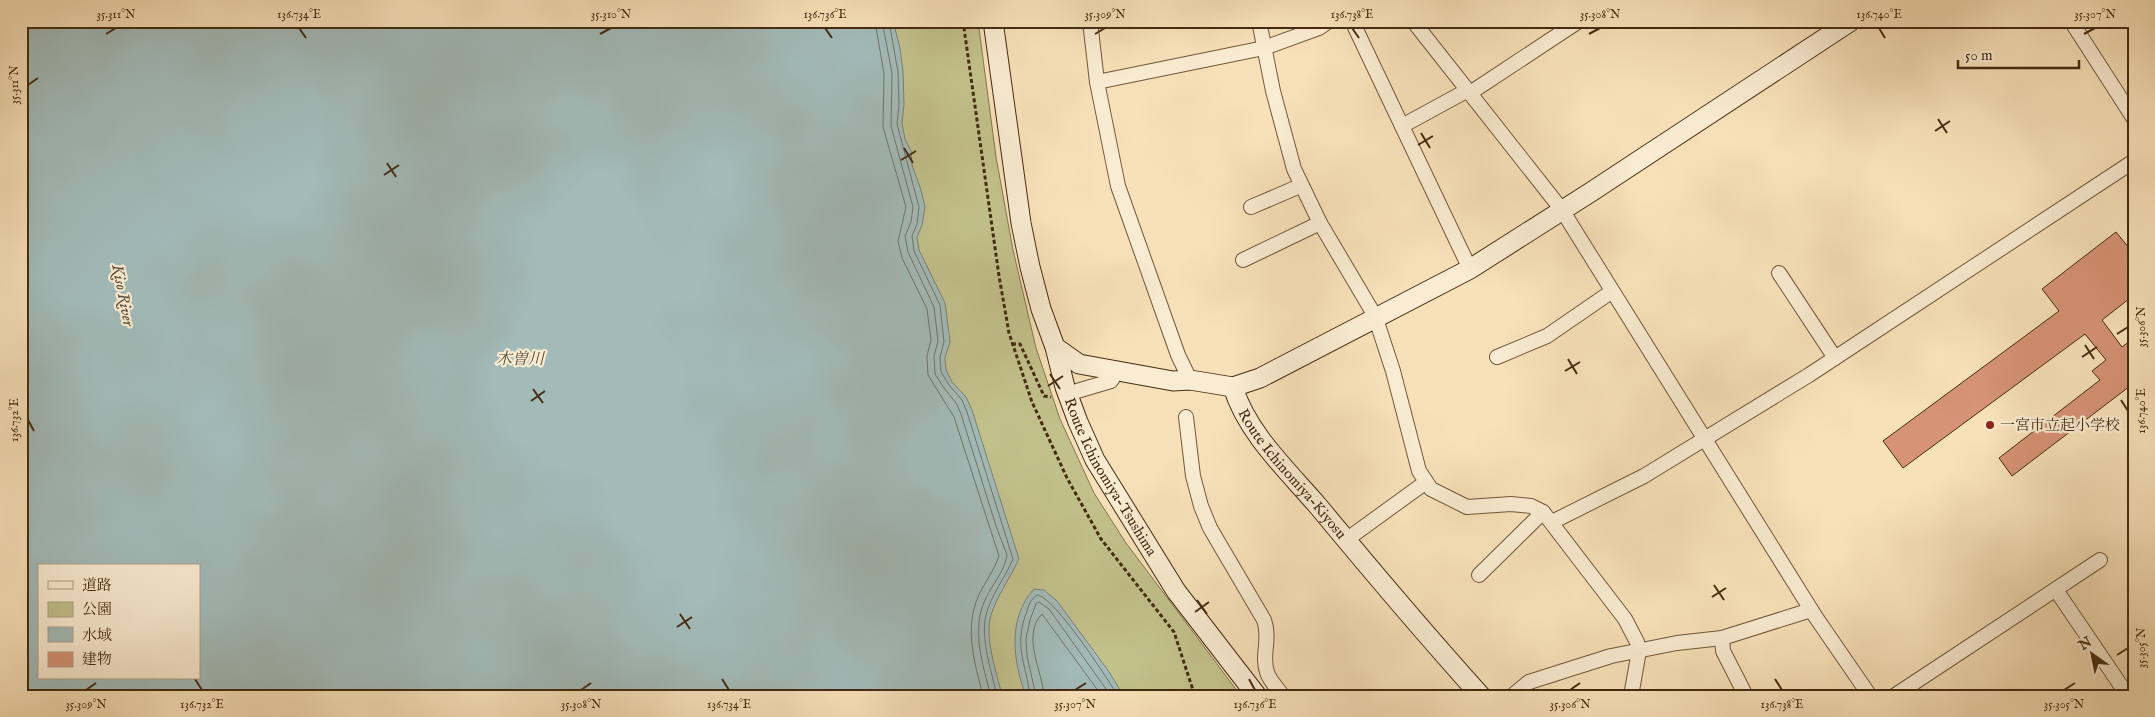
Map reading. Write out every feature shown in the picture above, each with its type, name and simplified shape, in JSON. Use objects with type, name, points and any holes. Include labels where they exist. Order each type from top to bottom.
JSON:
[{"type":"main road","name":"Route Ichinomiya-Tsushima","points":[[993,21],[1021,223],[1039,301],[1055,347],[1065,387],[1095,460],[1176,591],[1257,696]]},
{"type":"main road","points":[[1055,347],[1080,364],[1174,381],[1190,380],[1233,387],[1260,378],[1375,316],[1470,268],[1851,21]]},
{"type":"main road","name":"Route Ichinomiya-Kiyosu","points":[[1233,387],[1238,404],[1260,437],[1481,696]]},
{"type":"street","points":[[1090,21],[1097,82],[1118,186],[1178,355],[1190,380]]},
{"type":"street","points":[[1259,21],[1286,141],[1300,186],[1375,316],[1393,372],[1419,472],[1436,492],[1467,507],[1511,504],[1531,506],[1547,517],[1626,619],[1637,642],[1639,651],[1631,696]]},
{"type":"street","points":[[1097,82],[1264,48],[1318,28],[1329,21]]},
{"type":"street","points":[[1352,21],[1470,268]]},
{"type":"street","points":[[1413,21],[1562,210],[1811,610],[1870,696]]},
{"type":"street","points":[[1402,126],[1469,91],[1579,21]]},
{"type":"street","points":[[2070,21],[2134,119]]},
{"type":"street","points":[[1479,575],[1547,517],[1644,476],[1835,358],[2134,161]]},
{"type":"street","points":[[1251,207],[1300,186]]},
{"type":"street","points":[[1242,260],[1320,223]]},
{"type":"street","points":[[1779,273],[1835,358]]},
{"type":"street","points":[[1497,357],[1547,336],[1612,292]]},
{"type":"street","points":[[1077,391],[1110,381],[1117,371]]},
{"type":"street","points":[[1186,417],[1193,476],[1201,506],[1210,528],[1264,620],[1268,632],[1265,659],[1267,673],[1283,696]]},
{"type":"street","points":[[1346,540],[1426,482]]},
{"type":"street","points":[[1894,696],[2100,560]]},
{"type":"street","points":[[2056,590],[2128,696]]},
{"type":"street","points":[[1512,696],[1529,682],[1611,656],[1677,643],[1722,638],[1811,610]]},
{"type":"street","points":[[1722,638],[1723,651],[1746,696]]},
{"type":"path","points":[[964,21],[999,276],[1012,344],[1032,402],[1067,478],[1101,539],[1174,632],[1193,690],[1197,696]]},
{"type":"path","points":[[1012,344],[1020,344],[1044,396],[1056,398]]},
{"type":"green space","points":[[873,21],[978,21],[996,157],[1013,250],[1036,348],[1060,419],[1094,493],[1126,543],[1241,696],[989,696],[926,313]]},
{"type":"water","name":"木曽川","points":[[21,21],[893,21],[900,48],[903,72],[904,105],[902,123],[925,207],[922,225],[917,237],[919,250],[945,303],[950,342],[945,358],[946,370],[952,382],[966,397],[972,410],[1019,559],[997,601],[989,624],[990,645],[1002,696],[21,696]]},
{"type":"water","points":[[1034,589],[1044,590],[1057,601],[1107,669],[1124,696],[1026,696],[1018,669],[1015,641],[1016,627],[1025,601]]},
{"type":"building","points":[[2116,232],[2134,254],[2134,295],[2102,320],[2122,347],[2134,338],[2134,383],[2012,476],[1999,458],[2100,380],[2092,371],[2106,360],[2085,334],[1903,468],[1883,441],[2059,311],[2042,289]]},
{"type":"place","name":"一宮市立起小学校","points":[[1990,425]]},
{"type":"water label","name":"Kiso River","points":[[124,295]]}]
